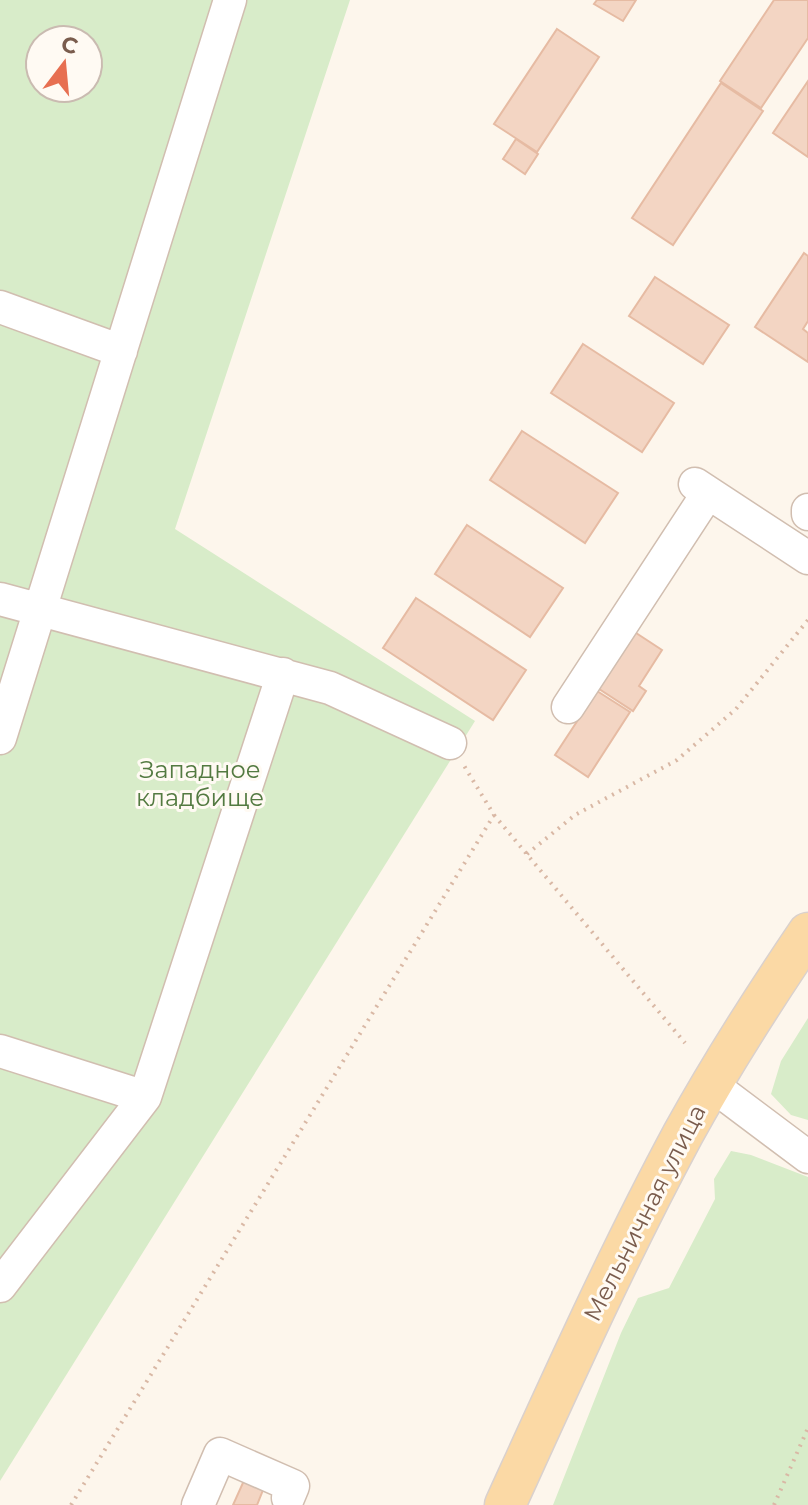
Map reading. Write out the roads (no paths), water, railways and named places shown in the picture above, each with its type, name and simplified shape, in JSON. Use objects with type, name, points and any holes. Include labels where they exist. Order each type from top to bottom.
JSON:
[{"type":"main road","name":"Мельничная улица","points":[[505,1505],[633,1231],[684,1132],[767,994],[808,933]]},
{"type":"street","points":[[0,738],[230,0]]},
{"type":"street","points":[[0,307],[121,351]]},
{"type":"street","points":[[568,707],[702,488],[808,558]]},
{"type":"street","points":[[0,599],[330,688],[450,743]]},
{"type":"street","points":[[0,1286],[145,1097],[283,674]]},
{"type":"street","points":[[0,1051],[145,1097]]},
{"type":"street","points":[[712,1085],[808,1157]]},
{"type":"street","points":[[198,1505],[220,1454],[293,1486],[292,1503]]},
{"type":"park label","name":"Западное кладбище","points":[[200,784]]}]
